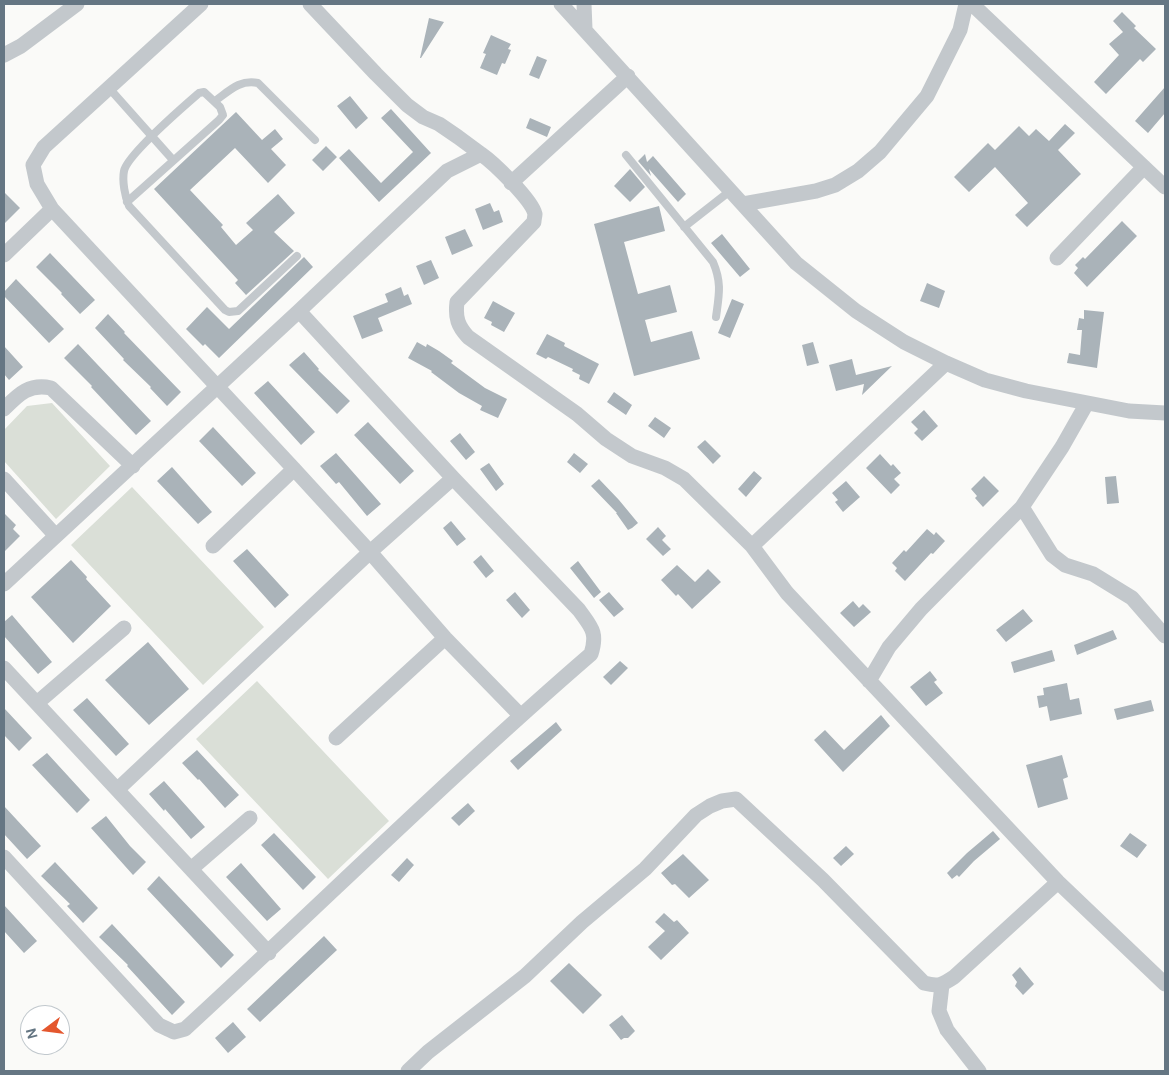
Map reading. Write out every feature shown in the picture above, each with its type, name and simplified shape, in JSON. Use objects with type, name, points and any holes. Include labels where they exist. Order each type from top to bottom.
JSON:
[{"type":"street","points":[[4,55],[21,46],[77,4]]},
{"type":"street","points":[[201,4],[44,147],[34,165],[37,184],[52,209],[294,469],[445,638],[520,715]]},
{"type":"street","points":[[310,4],[408,105],[423,117],[446,128],[496,165],[530,203],[534,213],[534,222],[456,302],[459,327],[468,337],[577,414],[606,439],[632,456],[664,468],[684,479],[752,546],[787,593],[1058,882],[1165,984]]},
{"type":"street","points":[[561,4],[796,263],[856,311],[904,342],[986,380],[1026,391],[1129,411],[1165,413]]},
{"type":"street","points":[[584,4],[585,29]]},
{"type":"street","points":[[743,204],[816,191],[835,185],[858,171],[880,152],[927,96],[960,30],[966,4]]},
{"type":"street","points":[[972,4],[1165,187]]},
{"type":"street","points":[[511,183],[628,76]]},
{"type":"street","points":[[4,584],[133,466],[447,171],[482,154]]},
{"type":"street","points":[[1057,258],[1144,167]]},
{"type":"street","points":[[4,255],[52,209]]},
{"type":"street","points":[[4,857],[159,1025],[174,1032],[185,1029],[520,715],[591,654],[595,641],[592,629],[579,610],[453,478],[299,311]]},
{"type":"street","points":[[752,546],[946,363]]},
{"type":"street","points":[[4,409],[22,392],[32,387],[42,386],[50,388],[133,466]]},
{"type":"street","points":[[869,681],[889,647],[921,609],[1022,507],[1062,447],[1087,403]]},
{"type":"street","points":[[214,546],[294,469]]},
{"type":"street","points":[[118,789],[370,552],[453,478]]},
{"type":"street","points":[[4,479],[56,536]]},
{"type":"street","points":[[1022,507],[1052,555],[1065,565],[1093,574],[1132,598],[1165,636]]},
{"type":"street","points":[[37,703],[124,628]]},
{"type":"street","points":[[336,738],[445,638]]},
{"type":"street","points":[[4,668],[268,953]]},
{"type":"street","points":[[408,1071],[428,1052],[525,976],[582,922],[644,869],[696,815],[722,801],[736,799],[823,880],[924,983],[942,985],[954,977],[1058,882]]},
{"type":"street","points":[[191,869],[250,818]]},
{"type":"street","points":[[942,985],[939,1011],[946,1030],[979,1071]]},
{"type":"lane","points":[[215,101],[240,83],[247,81],[258,83],[314,140]]},
{"type":"lane","points":[[109,88],[173,160]]},
{"type":"lane","points":[[127,202],[223,115],[222,110],[207,93],[199,93],[152,136],[127,164],[124,170],[127,202],[131,209],[225,310],[229,312],[238,311],[297,256]]},
{"type":"lane","points":[[626,155],[713,262],[718,274],[720,287],[716,317]]},
{"type":"lane","points":[[684,227],[730,191]]},
{"type":"shaded area","points":[[52,403],[110,466],[56,519],[4,461],[4,430],[27,406]]},
{"type":"shaded area","points":[[132,487],[264,627],[203,685],[71,545]]},
{"type":"shaded area","points":[[257,681],[389,821],[328,879],[196,739]]},
{"type":"building","points":[[1122,12],[1136,26],[1134,28],[1156,49],[1143,62],[1140,59],[1106,94],[1094,82],[1119,55],[1109,44],[1123,32],[1113,21]]},
{"type":"building","points":[[429,18],[444,22],[420,58]]},
{"type":"building","points":[[491,35],[511,44],[508,49],[511,50],[505,64],[502,63],[497,75],[480,68],[486,54],[483,53]]},
{"type":"building","points":[[537,56],[547,60],[539,79],[529,75]]},
{"type":"building","points":[[1165,87],[1165,113],[1148,133],[1135,121]]},
{"type":"building","points":[[350,96],[368,118],[356,129],[337,106]]},
{"type":"building","points":[[391,109],[431,153],[379,202],[339,158],[349,149],[381,183],[413,152],[381,118]]},
{"type":"building","points":[[236,112],[262,140],[275,129],[283,139],[271,149],[286,165],[268,183],[235,148],[190,190],[223,225],[221,227],[236,245],[253,230],[246,223],[278,194],[295,213],[274,232],[294,251],[246,295],[235,283],[238,280],[154,189]]},
{"type":"building","points":[[530,118],[551,127],[547,137],[526,128]]},
{"type":"building","points":[[1065,124],[1075,133],[1058,150],[1081,174],[1027,227],[1015,215],[1028,203],[995,167],[969,192],[954,177],[988,143],[995,150],[1019,126],[1029,136],[1036,129],[1049,141]]},
{"type":"building","points":[[326,146],[337,157],[323,171],[312,160]]},
{"type":"building","points":[[645,154],[647,162],[653,156],[686,194],[678,202],[649,169],[651,176],[638,161]]},
{"type":"building","points":[[630,169],[645,187],[630,202],[614,186]]},
{"type":"building","points":[[4,192],[20,208],[4,224]]},
{"type":"building","points":[[490,203],[494,212],[499,210],[503,222],[483,230],[475,209]]},
{"type":"building","points":[[659,206],[665,231],[624,242],[638,294],[670,285],[677,312],[645,320],[651,342],[692,331],[700,359],[634,376],[594,224]]},
{"type":"building","points":[[1122,221],[1137,236],[1087,287],[1074,273],[1078,268],[1075,265],[1083,257],[1085,259]]},
{"type":"building","points":[[465,229],[473,246],[452,255],[445,237]]},
{"type":"building","points":[[722,234],[750,269],[740,277],[711,243]]},
{"type":"building","points":[[50,253],[95,300],[80,314],[36,267]]},
{"type":"building","points":[[304,257],[313,267],[219,358],[205,344],[203,346],[186,329],[207,307],[229,329]]},
{"type":"building","points":[[431,260],[439,278],[424,285],[416,266]]},
{"type":"building","points":[[16,279],[64,329],[49,343],[4,296],[4,292]]},
{"type":"building","points":[[927,283],[945,291],[939,308],[920,301]]},
{"type":"building","points":[[401,287],[404,296],[408,294],[412,304],[378,318],[383,331],[362,339],[353,316],[388,302],[385,294]]},
{"type":"building","points":[[732,299],[744,304],[730,338],[718,333]]},
{"type":"building","points":[[493,301],[515,313],[504,332],[491,325],[492,322],[484,318]]},
{"type":"building","points":[[1084,310],[1104,312],[1097,368],[1067,363],[1069,353],[1080,355],[1082,330],[1077,330],[1079,318],[1084,319]]},
{"type":"building","points":[[108,314],[181,392],[167,406],[95,328]]},
{"type":"building","points":[[547,334],[565,343],[564,346],[599,364],[589,384],[579,379],[580,375],[572,371],[573,369],[548,357],[546,359],[536,354]]},
{"type":"building","points":[[417,342],[426,347],[427,344],[439,351],[453,361],[451,363],[485,388],[507,399],[498,418],[480,410],[482,406],[459,393],[432,371],[408,358]]},
{"type":"building","points":[[813,342],[819,363],[807,366],[802,345]]},
{"type":"building","points":[[78,344],[151,421],[136,435],[64,358]]},
{"type":"building","points":[[4,346],[23,367],[9,380],[4,374]]},
{"type":"building","points":[[304,352],[318,370],[350,401],[337,414],[289,365]]},
{"type":"building","points":[[852,359],[856,375],[892,366],[862,395],[864,384],[836,391],[829,365]]},
{"type":"building","points":[[268,381],[315,432],[301,445],[254,393]]},
{"type":"building","points":[[614,392],[632,405],[626,415],[607,402]]},
{"type":"building","points":[[924,410],[938,426],[922,441],[914,433],[918,429],[911,422]]},
{"type":"building","points":[[655,417],[671,428],[664,438],[648,426]]},
{"type":"building","points":[[368,422],[414,471],[400,484],[354,435]]},
{"type":"building","points":[[213,427],[256,473],[242,486],[199,441]]},
{"type":"building","points":[[460,433],[475,452],[466,460],[450,441]]},
{"type":"building","points":[[705,440],[721,456],[713,464],[697,447]]},
{"type":"building","points":[[336,453],[381,504],[367,516],[339,482],[336,484],[320,466]]},
{"type":"building","points":[[574,453],[588,464],[580,473],[567,462]]},
{"type":"building","points":[[880,454],[891,466],[893,464],[901,473],[894,479],[900,485],[891,494],[866,468]]},
{"type":"building","points":[[489,463],[504,484],[496,491],[480,469]]},
{"type":"building","points":[[172,467],[212,512],[198,524],[157,481]]},
{"type":"building","points":[[754,471],[762,478],[746,497],[738,489]]},
{"type":"building","points":[[984,476],[999,491],[983,507],[975,498],[977,496],[971,489]]},
{"type":"building","points":[[1116,476],[1119,503],[1107,504],[1105,477]]},
{"type":"building","points":[[599,479],[638,523],[632,528],[628,530],[617,513],[591,486]]},
{"type":"building","points":[[846,481],[860,497],[843,512],[835,502],[838,500],[832,493]]},
{"type":"building","points":[[4,513],[16,525],[13,529],[20,536],[4,552]]},
{"type":"building","points":[[451,521],[466,539],[457,546],[443,528]]},
{"type":"building","points":[[658,527],[666,536],[662,540],[671,549],[663,556],[646,539]]},
{"type":"building","points":[[927,529],[934,535],[936,532],[945,541],[905,581],[895,571],[897,568],[892,563],[904,550],[906,552]]},
{"type":"building","points":[[247,549],[289,595],[275,608],[233,561]]},
{"type":"building","points":[[481,555],[494,571],[486,578],[473,562]]},
{"type":"building","points":[[71,560],[111,606],[73,643],[31,597]]},
{"type":"building","points":[[578,561],[601,592],[594,598],[570,568]]},
{"type":"building","points":[[677,565],[695,582],[708,569],[721,582],[692,609],[661,580]]},
{"type":"building","points":[[515,592],[530,610],[522,618],[506,600]]},
{"type":"building","points":[[609,592],[624,609],[614,617],[599,600]]},
{"type":"building","points":[[853,601],[859,608],[863,604],[871,612],[854,627],[840,613]]},
{"type":"building","points":[[1023,609],[1033,621],[1006,642],[996,630]]},
{"type":"building","points":[[12,615],[52,662],[38,674],[4,636],[4,622]]},
{"type":"building","points":[[1113,630],[1117,639],[1077,655],[1074,645]]},
{"type":"building","points":[[148,642],[189,689],[149,725],[105,680]]},
{"type":"building","points":[[1052,650],[1055,661],[1014,673],[1011,662]]},
{"type":"building","points":[[620,661],[628,668],[611,685],[603,677]]},
{"type":"building","points":[[930,671],[937,680],[934,682],[943,693],[926,706],[910,687]]},
{"type":"building","points":[[1067,683],[1070,700],[1079,698],[1082,714],[1050,721],[1047,706],[1039,708],[1037,696],[1044,695],[1043,688]]},
{"type":"building","points":[[87,698],[129,744],[116,756],[73,710]]},
{"type":"building","points":[[1151,700],[1154,711],[1117,720],[1114,709]]},
{"type":"building","points":[[4,708],[32,738],[19,751],[4,735]]},
{"type":"building","points":[[881,715],[890,726],[843,772],[814,740],[825,730],[844,750]]},
{"type":"building","points":[[556,722],[562,730],[518,770],[510,761]]},
{"type":"building","points":[[197,750],[239,795],[225,808],[182,763]]},
{"type":"building","points":[[47,753],[90,800],[77,813],[32,765]]},
{"type":"building","points":[[1062,755],[1068,777],[1063,779],[1068,799],[1038,808],[1026,765]]},
{"type":"building","points":[[164,781],[205,827],[191,839],[149,794]]},
{"type":"building","points":[[468,803],[475,811],[459,826],[451,818]]},
{"type":"building","points":[[4,806],[41,846],[27,859],[4,834]]},
{"type":"building","points":[[106,816],[130,846],[146,862],[133,875],[91,828]]},
{"type":"building","points":[[993,831],[1000,839],[974,861],[959,877],[957,875],[952,879],[947,873]]},
{"type":"building","points":[[274,833],[316,877],[303,890],[261,845]]},
{"type":"building","points":[[1130,833],[1147,845],[1137,858],[1120,846]]},
{"type":"building","points":[[846,846],[854,854],[841,866],[833,858]]},
{"type":"building","points":[[683,854],[709,880],[689,898],[675,884],[672,885],[661,873]]},
{"type":"building","points":[[407,858],[414,865],[399,882],[391,875]]},
{"type":"building","points":[[55,862],[98,908],[83,923],[67,906],[70,904],[41,876]]},
{"type":"building","points":[[241,863],[281,909],[267,921],[226,877]]},
{"type":"building","points":[[159,876],[234,955],[221,968],[147,889]]},
{"type":"building","points":[[4,905],[37,941],[24,953],[4,931]]},
{"type":"building","points":[[664,913],[674,922],[677,920],[689,933],[661,960],[648,947],[665,931],[655,922]]},
{"type":"building","points":[[112,924],[185,1002],[172,1015],[128,965],[99,937]]},
{"type":"building","points":[[324,936],[337,950],[260,1022],[247,1009]]},
{"type":"building","points":[[569,963],[602,995],[583,1014],[550,981]]},
{"type":"building","points":[[1020,967],[1034,984],[1023,995],[1015,986],[1017,982],[1012,975]]},
{"type":"building","points":[[622,1015],[635,1031],[628,1038],[621,1040],[609,1025]]},
{"type":"building","points":[[233,1022],[246,1037],[228,1053],[215,1038]]}]
